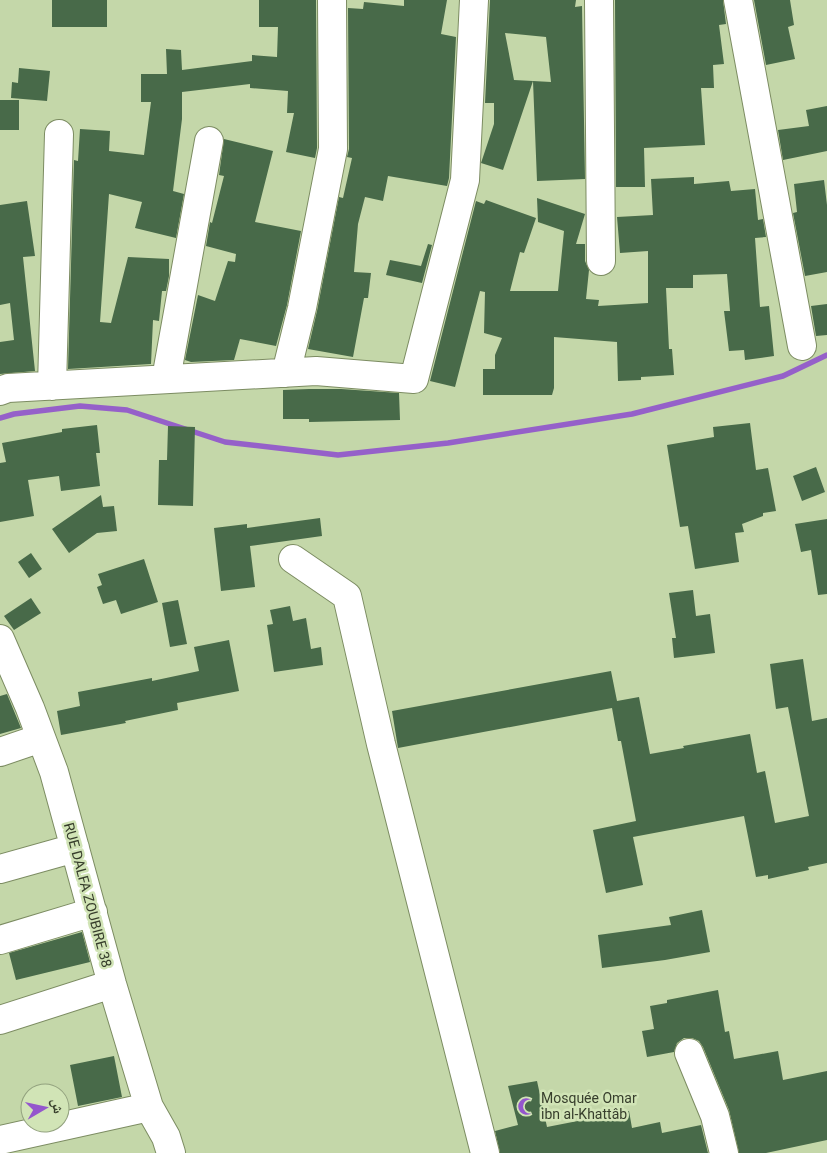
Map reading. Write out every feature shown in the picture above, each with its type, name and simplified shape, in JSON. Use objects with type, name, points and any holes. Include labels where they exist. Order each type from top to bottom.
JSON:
[{"type":"street","points":[[286,373],[302,308],[333,149],[332,0]]},
{"type":"street","points":[[0,391],[8,388],[316,371],[414,379],[465,180],[474,0]]},
{"type":"street","points":[[599,0],[602,261]]},
{"type":"street","points":[[738,0],[802,346]]},
{"type":"street","points":[[52,386],[58,134]]},
{"type":"street","points":[[166,380],[209,141]]},
{"type":"street","points":[[293,559],[347,596],[484,1153]]},
{"type":"street","name":"RUE DALFA ZOUBIRE 38","points":[[0,639],[54,772],[112,984],[149,1107],[166,1137],[171,1153]]},
{"type":"street","points":[[0,752],[41,738]]},
{"type":"street","points":[[0,869],[75,848]]},
{"type":"street","points":[[0,940],[93,912]]},
{"type":"street","points":[[0,1020],[112,984]]},
{"type":"street","points":[[689,1053],[715,1116],[724,1153]]},
{"type":"street","points":[[0,1140],[149,1107]]},
{"type":"building","points":[[52,0],[107,0],[107,27],[52,27]]},
{"type":"building","points":[[259,0],[316,0],[317,148],[315,158],[286,152],[294,113],[287,113],[288,91],[250,88],[250,84],[182,92],[182,119],[173,191],[184,194],[176,238],[135,228],[142,202],[109,194],[100,322],[111,323],[128,257],[169,259],[169,276],[166,291],[162,291],[159,321],[153,320],[151,364],[68,369],[74,160],[78,161],[80,129],[110,131],[109,151],[144,155],[151,102],[141,102],[141,74],[167,74],[166,49],[181,50],[182,70],[252,61],[252,55],[277,57],[278,27],[259,27]]},
{"type":"building","points":[[404,0],[447,0],[441,34],[456,37],[449,178],[447,186],[388,176],[383,201],[365,197],[358,224],[354,272],[371,273],[368,298],[364,298],[353,357],[308,349],[339,197],[343,198],[352,158],[347,157],[349,149],[348,8],[363,9],[364,2],[404,6]]},
{"type":"building","points":[[490,0],[576,0],[575,7],[582,6],[585,179],[537,181],[533,81],[503,170],[481,163],[494,124],[494,103],[485,103]],"holes":[[[505,33],[546,37],[551,82],[514,80]]]},
{"type":"building","points":[[615,0],[723,0],[726,24],[719,25],[724,64],[713,65],[714,88],[701,88],[705,145],[644,148],[645,187],[616,187]]},
{"type":"building","points":[[754,0],[790,0],[794,25],[788,27],[795,59],[766,65]]},
{"type":"building","points":[[19,68],[50,71],[47,101],[11,98],[12,82],[18,83]]},
{"type":"building","points":[[0,100],[19,100],[19,130],[0,130]]},
{"type":"building","points":[[827,106],[827,151],[783,160],[778,130],[809,126],[806,110]]},
{"type":"building","points":[[224,139],[273,151],[255,222],[301,231],[287,305],[276,346],[240,339],[234,360],[191,362],[185,360],[198,295],[215,301],[228,261],[235,262],[236,254],[206,246],[210,222],[212,223],[224,176],[219,175]]},
{"type":"building","points":[[694,177],[694,184],[729,181],[731,191],[755,189],[758,220],[763,219],[766,237],[755,238],[760,307],[769,306],[774,356],[745,360],[744,350],[729,351],[724,311],[730,311],[727,274],[693,275],[693,288],[666,288],[669,349],[672,349],[674,375],[641,377],[641,380],[618,381],[617,342],[554,337],[554,388],[552,395],[483,395],[483,369],[495,369],[495,355],[502,338],[484,333],[485,292],[480,291],[455,387],[430,381],[476,201],[484,204],[486,200],[536,218],[524,253],[520,252],[510,291],[558,291],[564,231],[538,222],[537,198],[585,214],[576,244],[585,244],[585,261],[589,270],[586,299],[599,300],[598,306],[648,303],[648,251],[620,253],[617,217],[653,215],[651,179]]},
{"type":"building","points":[[824,180],[827,205],[827,272],[805,276],[793,213],[797,212],[794,184]]},
{"type":"building","points":[[27,201],[35,256],[23,257],[35,371],[0,374],[0,342],[14,340],[10,303],[0,305],[0,205]]},
{"type":"building","points":[[428,244],[432,245],[422,283],[386,275],[390,260],[421,266]]},
{"type":"building","points":[[827,304],[827,335],[816,336],[811,306]]},
{"type":"building","points":[[309,389],[399,393],[400,420],[309,422],[309,419],[283,419],[283,390]]},
{"type":"building","points":[[750,423],[756,470],[768,468],[776,511],[763,513],[763,516],[742,524],[744,532],[735,533],[739,562],[695,569],[688,526],[680,527],[667,445],[714,437],[713,427]]},
{"type":"building","points":[[97,425],[100,453],[96,453],[100,486],[61,491],[59,476],[28,480],[34,516],[0,522],[0,463],[6,462],[2,443],[62,432],[62,429]]},
{"type":"building","points":[[168,426],[195,427],[193,506],[158,505],[159,460],[167,460]]},
{"type":"building","points":[[816,467],[825,492],[802,501],[793,476]]},
{"type":"building","points":[[101,495],[103,507],[114,506],[117,531],[97,533],[69,553],[52,529]]},
{"type":"building","points":[[320,518],[322,536],[250,546],[255,587],[221,591],[214,528],[247,524],[247,528]]},
{"type":"building","points":[[827,519],[827,594],[818,595],[811,550],[801,552],[795,524]]},
{"type":"building","points":[[31,553],[42,569],[29,578],[18,562]]},
{"type":"building","points":[[144,559],[158,602],[121,614],[116,600],[103,604],[97,587],[102,585],[98,574]]},
{"type":"building","points":[[693,590],[696,616],[710,614],[715,653],[674,658],[672,638],[676,638],[669,593]]},
{"type":"building","points":[[31,598],[41,613],[14,630],[4,616]]},
{"type":"building","points":[[178,600],[187,644],[170,647],[162,603]]},
{"type":"building","points":[[290,606],[293,621],[306,618],[311,649],[321,647],[323,665],[274,672],[267,625],[273,624],[270,610]]},
{"type":"building","points":[[229,640],[239,691],[177,703],[178,710],[125,721],[126,723],[61,735],[57,711],[80,706],[78,692],[152,678],[152,681],[199,671],[194,647]]},
{"type":"building","points":[[803,659],[812,721],[827,718],[827,863],[808,867],[809,870],[768,879],[768,875],[756,877],[744,816],[633,837],[643,885],[606,893],[593,830],[636,821],[621,741],[618,741],[612,708],[398,748],[392,711],[611,671],[617,701],[639,697],[650,754],[750,734],[757,773],[765,771],[775,823],[809,816],[788,707],[776,709],[770,664]]},
{"type":"building","points":[[7,694],[21,728],[0,734],[0,696]]},
{"type":"building","points":[[702,910],[710,952],[602,968],[598,935],[671,925],[669,917]]},
{"type":"building","points":[[82,932],[90,962],[16,980],[9,953]]},
{"type":"building","points":[[718,990],[725,1032],[729,1031],[734,1059],[778,1051],[783,1080],[827,1071],[827,1140],[766,1153],[739,1153],[729,1110],[699,1041],[692,1038],[684,1038],[677,1043],[674,1052],[647,1057],[642,1031],[654,1029],[650,1006],[667,1003],[667,1000]]},
{"type":"building","points":[[114,1056],[122,1097],[78,1106],[70,1065]]},
{"type":"building","points":[[537,1081],[547,1127],[629,1111],[632,1128],[660,1122],[662,1133],[701,1125],[708,1153],[500,1153],[495,1131],[518,1125],[508,1086]]},
{"type":"waterway","points":[[0,418],[14,414],[80,406],[127,410],[225,442],[338,455],[448,443],[632,414],[783,376],[827,355]]},
{"type":"place","name":"Mosquée Omar ibn al-Khattâb","points":[[527,1106]]}]
